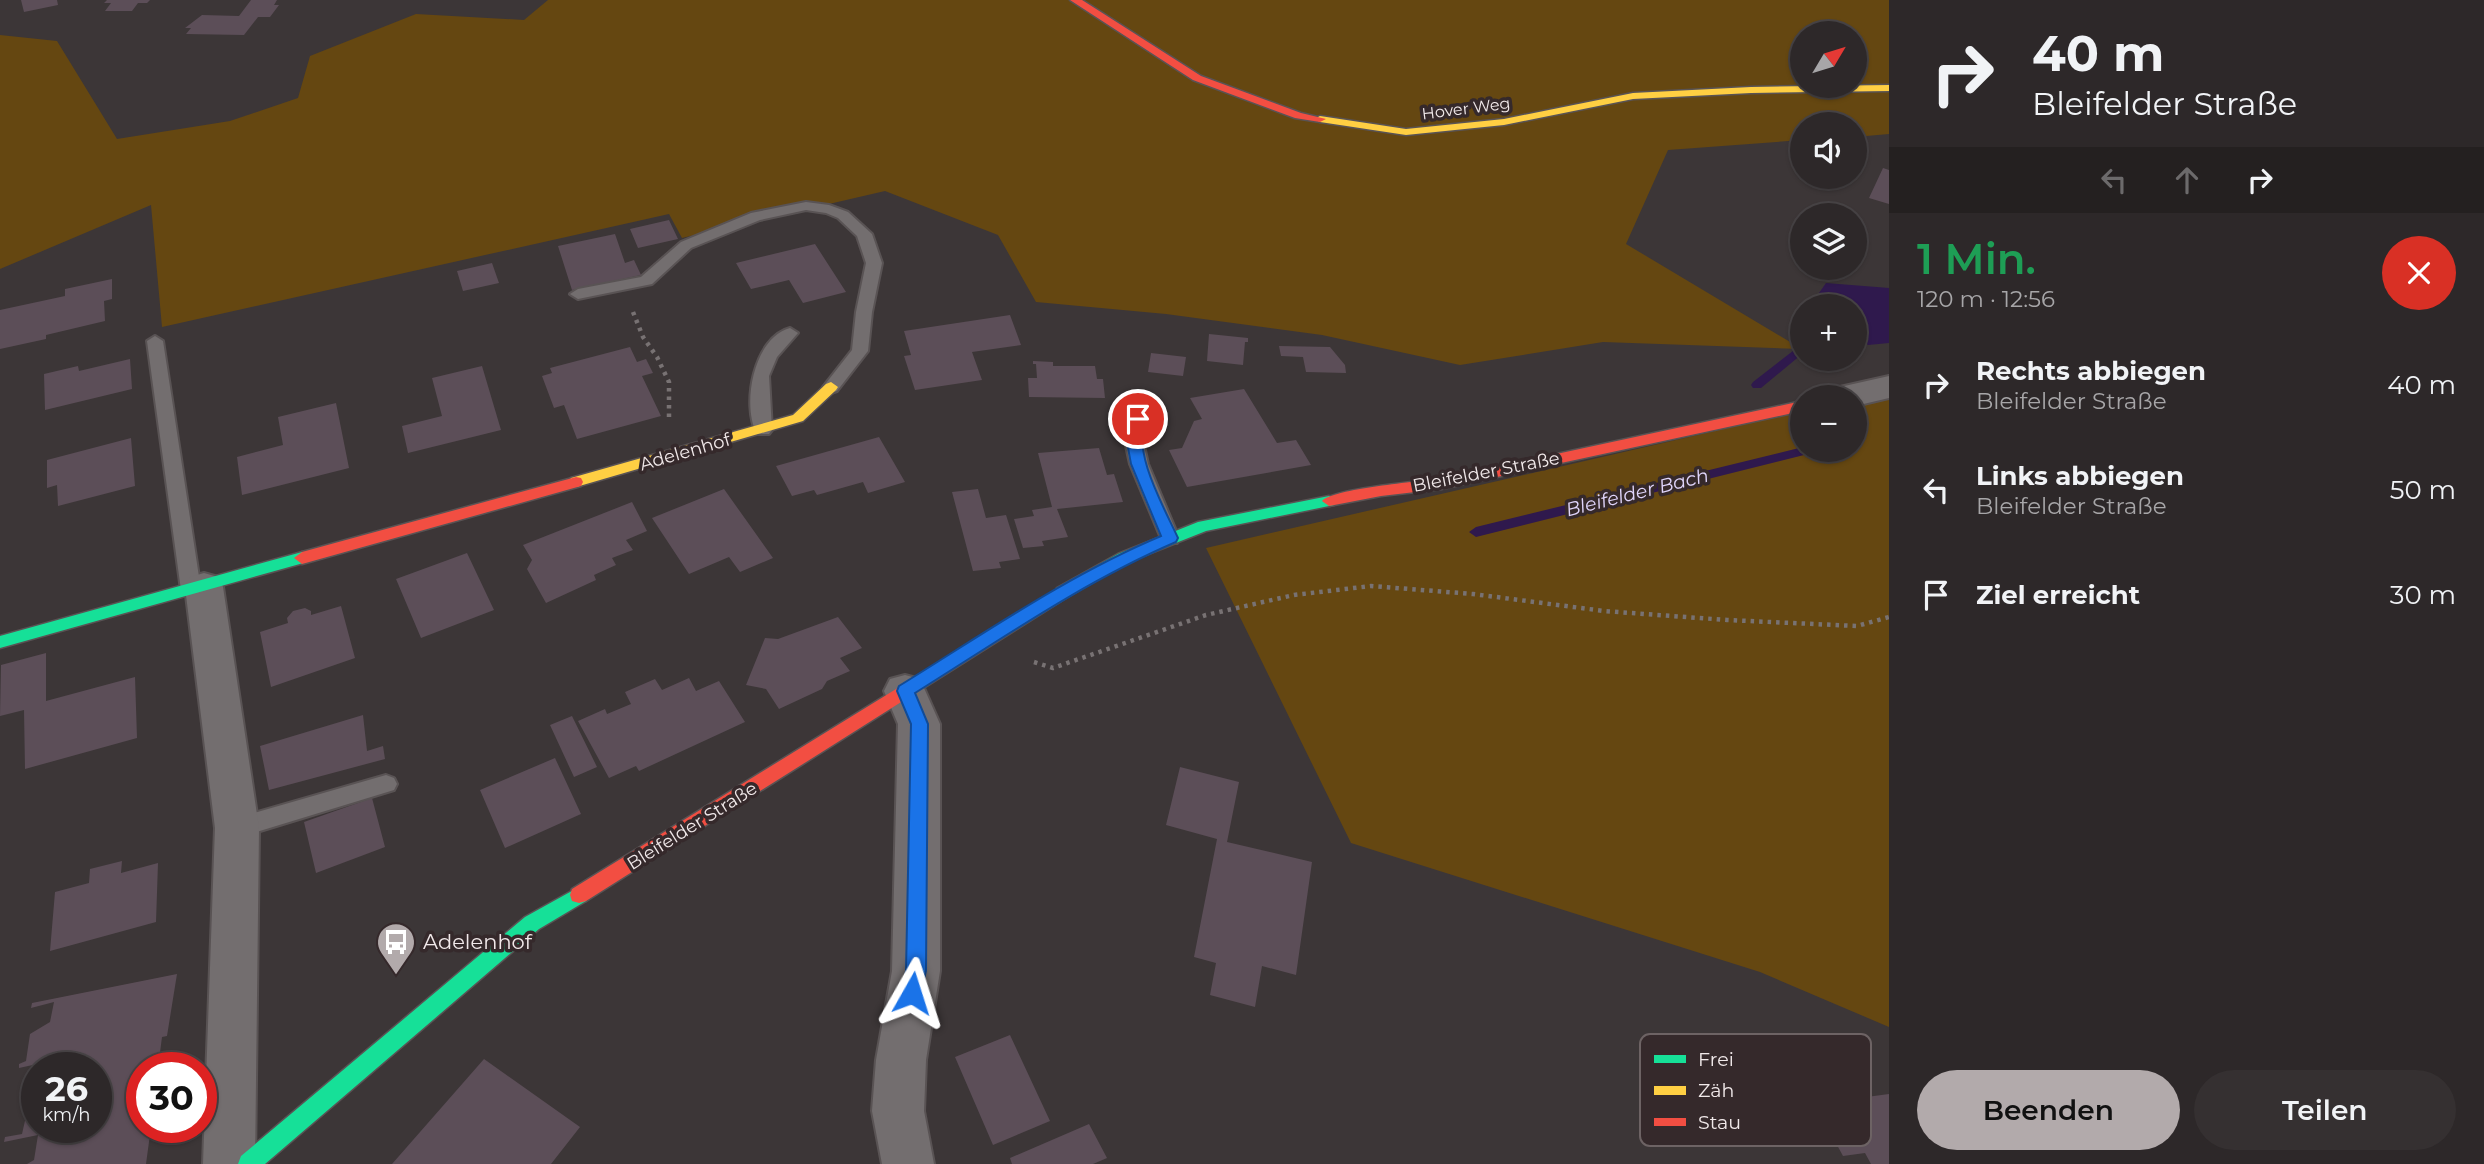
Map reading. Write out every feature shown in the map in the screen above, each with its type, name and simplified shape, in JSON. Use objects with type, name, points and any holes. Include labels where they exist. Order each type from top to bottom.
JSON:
[{"type":"street","name":"Hover Weg","points":[[1075,0],[1197,78],[1299,116],[1406,132],[1504,122],[1633,96],[1751,90],[1889,88]]},
{"type":"street","name":"Adelenhof","points":[[0,642],[763,430],[798,418],[831,387]]},
{"type":"street","points":[[1867,392],[1889,387]]},
{"type":"street","name":"Bleifelder Straße","points":[[249,1164],[532,923],[632,864],[979,644],[1123,558],[1203,526],[1381,491],[1441,484],[1790,409]]},
{"type":"street","points":[[197,589],[237,828],[229,1164]]},
{"type":"street","points":[[905,691],[919,724],[916,971],[901,1060],[898,1111],[908,1164]]},
{"type":"lane","points":[[578,294],[646,281],[687,245],[756,216],[806,206],[829,209],[843,215],[864,234],[874,263],[864,312],[860,351],[831,387]]},
{"type":"lane","points":[[763,430],[759,392],[761,370],[771,350],[790,333]]},
{"type":"lane","points":[[155,341],[197,589]]},
{"type":"lane","points":[[1144,407],[1132,432],[1136,453],[1170,538]]},
{"type":"lane","points":[[237,828],[386,785]]},
{"type":"path","points":[[630,306],[643,337],[657,356],[669,382],[670,425]]},
{"type":"path","points":[[979,644],[1053,668],[1206,615],[1294,595],[1371,586],[1473,594],[1604,611],[1727,620],[1857,626],[1889,617]]},
{"type":"shaded area","points":[[548,0],[1889,0],[1889,134],[1867,136],[1867,112],[1790,112],[1790,141],[1668,150],[1626,244],[1790,342],[1790,349],[1603,342],[1460,365],[1322,335],[1166,314],[1036,302],[998,235],[885,191],[682,238],[669,214],[162,327],[151,205],[0,269],[0,35],[57,41],[117,139],[230,121],[298,98],[310,56],[416,14],[524,20]]},
{"type":"shaded area","points":[[1826,283],[1889,288],[1889,343],[1867,344],[1867,294],[1819,293]]},
{"type":"shaded area","points":[[1889,392],[1889,1027],[1760,972],[1351,843],[1206,548],[1790,414],[1790,462],[1867,462],[1867,397]]},
{"type":"building","points":[[21,0],[57,0],[58,5],[24,12]]},
{"type":"building","points":[[107,0],[150,0],[147,3],[138,3],[132,11],[105,11],[111,3],[104,3]]},
{"type":"building","points":[[251,0],[277,0],[274,5],[279,5],[270,17],[258,17],[244,35],[186,34],[191,28],[185,28],[202,15],[239,16]]},
{"type":"building","points":[[1883,168],[1889,170],[1889,204],[1869,198]]},
{"type":"building","points":[[669,220],[678,239],[638,248],[630,229]]},
{"type":"building","points":[[615,234],[625,263],[634,260],[641,275],[572,290],[558,246]]},
{"type":"building","points":[[815,244],[846,292],[803,303],[789,280],[751,289],[736,263]]},
{"type":"building","points":[[492,263],[499,283],[463,291],[457,271]]},
{"type":"building","points":[[112,279],[112,299],[104,301],[105,321],[46,335],[46,339],[0,349],[0,310],[65,296],[65,289]]},
{"type":"building","points":[[1010,315],[1021,345],[972,352],[982,380],[915,390],[904,356],[911,355],[904,331]]},
{"type":"building","points":[[1209,334],[1248,338],[1248,342],[1245,342],[1243,365],[1207,361]]},
{"type":"building","points":[[1279,346],[1330,347],[1345,365],[1346,373],[1306,372],[1303,357],[1281,356]]},
{"type":"building","points":[[630,347],[637,362],[646,359],[653,373],[642,376],[661,416],[577,439],[564,405],[554,408],[542,376],[552,373],[550,368]]},
{"type":"building","points":[[1151,353],[1186,357],[1183,376],[1148,372]]},
{"type":"building","points":[[130,359],[132,389],[45,410],[44,374],[78,366],[79,371]]},
{"type":"building","points":[[1033,361],[1053,362],[1053,366],[1095,366],[1097,379],[1103,379],[1105,398],[1029,397],[1028,378],[1037,378],[1036,364],[1033,364]]},
{"type":"building","points":[[482,366],[501,430],[408,453],[402,426],[442,416],[432,378]]},
{"type":"building","points":[[1244,389],[1277,443],[1296,440],[1311,465],[1187,487],[1169,450],[1182,448],[1194,421],[1202,419],[1190,398]]},
{"type":"building","points":[[336,403],[349,468],[242,495],[237,457],[283,445],[278,417]]},
{"type":"building","points":[[879,437],[905,482],[868,493],[863,482],[817,495],[814,490],[792,496],[776,466]]},
{"type":"building","points":[[131,438],[135,486],[58,506],[57,485],[47,488],[47,460]]},
{"type":"building","points":[[1099,448],[1107,475],[1114,474],[1123,502],[1057,509],[1068,537],[1042,541],[1044,546],[1023,548],[1014,519],[1034,516],[1032,510],[1052,507],[1038,453]]},
{"type":"building","points":[[724,489],[773,558],[740,572],[729,557],[689,574],[652,518]]},
{"type":"building","points":[[978,489],[986,518],[1006,515],[1020,559],[999,562],[1001,568],[973,571],[952,492]]},
{"type":"building","points":[[632,502],[647,531],[626,540],[633,550],[612,558],[616,565],[594,575],[596,580],[546,603],[527,569],[532,560],[523,545]]},
{"type":"building","points":[[467,553],[494,610],[421,638],[396,579]]},
{"type":"building","points":[[341,606],[355,658],[271,687],[260,632],[288,623],[287,618],[293,611],[305,608],[311,611],[311,615]]},
{"type":"building","points":[[838,617],[862,648],[840,658],[850,671],[827,681],[822,689],[779,709],[766,689],[746,685],[765,638],[778,639]]},
{"type":"building","points":[[46,653],[46,701],[135,677],[137,738],[25,769],[24,710],[0,716],[1,665]]},
{"type":"building","points":[[689,678],[696,691],[719,681],[745,722],[639,771],[636,766],[609,778],[578,721],[605,709],[607,714],[631,704],[625,692],[655,679],[662,690]]},
{"type":"building","points":[[363,715],[367,751],[383,746],[385,759],[269,790],[260,746]]},
{"type":"building","points":[[572,716],[597,767],[574,777],[550,725]]},
{"type":"building","points":[[555,758],[581,814],[505,848],[480,790]]},
{"type":"building","points":[[1180,767],[1239,782],[1227,842],[1312,862],[1296,975],[1262,966],[1255,1007],[1210,995],[1216,963],[1194,957],[1217,839],[1166,825]]},
{"type":"building","points":[[372,798],[385,847],[316,873],[304,822]]},
{"type":"building","points":[[122,861],[121,873],[158,863],[156,922],[50,951],[55,892],[89,883],[90,869]]},
{"type":"building","points":[[177,974],[167,1036],[162,1037],[160,1052],[126,1052],[126,1143],[149,1143],[146,1164],[27,1164],[34,1160],[37,1143],[112,1143],[112,1052],[27,1052],[30,1034],[50,1022],[54,1002],[31,1008],[32,1003]]},
{"type":"building","points":[[1010,1035],[1050,1121],[993,1145],[955,1057]]},
{"type":"building","points":[[484,1059],[580,1127],[551,1164],[392,1164]]},
{"type":"building","points":[[1889,1094],[1889,1164],[1871,1164],[1865,1153],[1843,1156],[1838,1146],[1871,1146],[1871,1096]]},
{"type":"building","points":[[1089,1124],[1107,1158],[1093,1164],[1012,1164],[1010,1158]]},
{"type":"building","points":[[21,1134],[21,1138],[4,1142],[5,1137]]},
{"type":"waterway","name":"Bleifelder Bach","points":[[1757,385],[1790,358]]},
{"type":"waterway","name":"Bleifelder Bach","points":[[1476,532],[1790,454]]},
{"type":"traffic: fast","points":[[1063,592],[1123,558],[1203,526],[1329,501]]},
{"type":"traffic: fast","points":[[0,642],[302,558]]},
{"type":"traffic: fast","points":[[249,1164],[532,923],[579,895]]},
{"type":"traffic: slow","points":[[1320,119],[1406,132],[1504,122],[1633,96],[1751,90],[1889,88]]},
{"type":"traffic: slow","points":[[576,482],[798,418],[831,387]]},
{"type":"traffic: jam","points":[[1075,0],[1197,78],[1299,116],[1320,119]]},
{"type":"traffic: jam","points":[[1329,501],[1441,484],[1790,409]]},
{"type":"traffic: jam","points":[[302,558],[576,482]]},
{"type":"traffic: jam","points":[[579,895],[1063,592]]},
{"type":"place","name":"Adelenhof","points":[[396,976]]},
{"type":"route","points":[[912,993],[916,971],[919,724],[905,691],[1065,591],[1123,558],[1170,538],[1139,464],[1132,432],[1138,419]]}]
